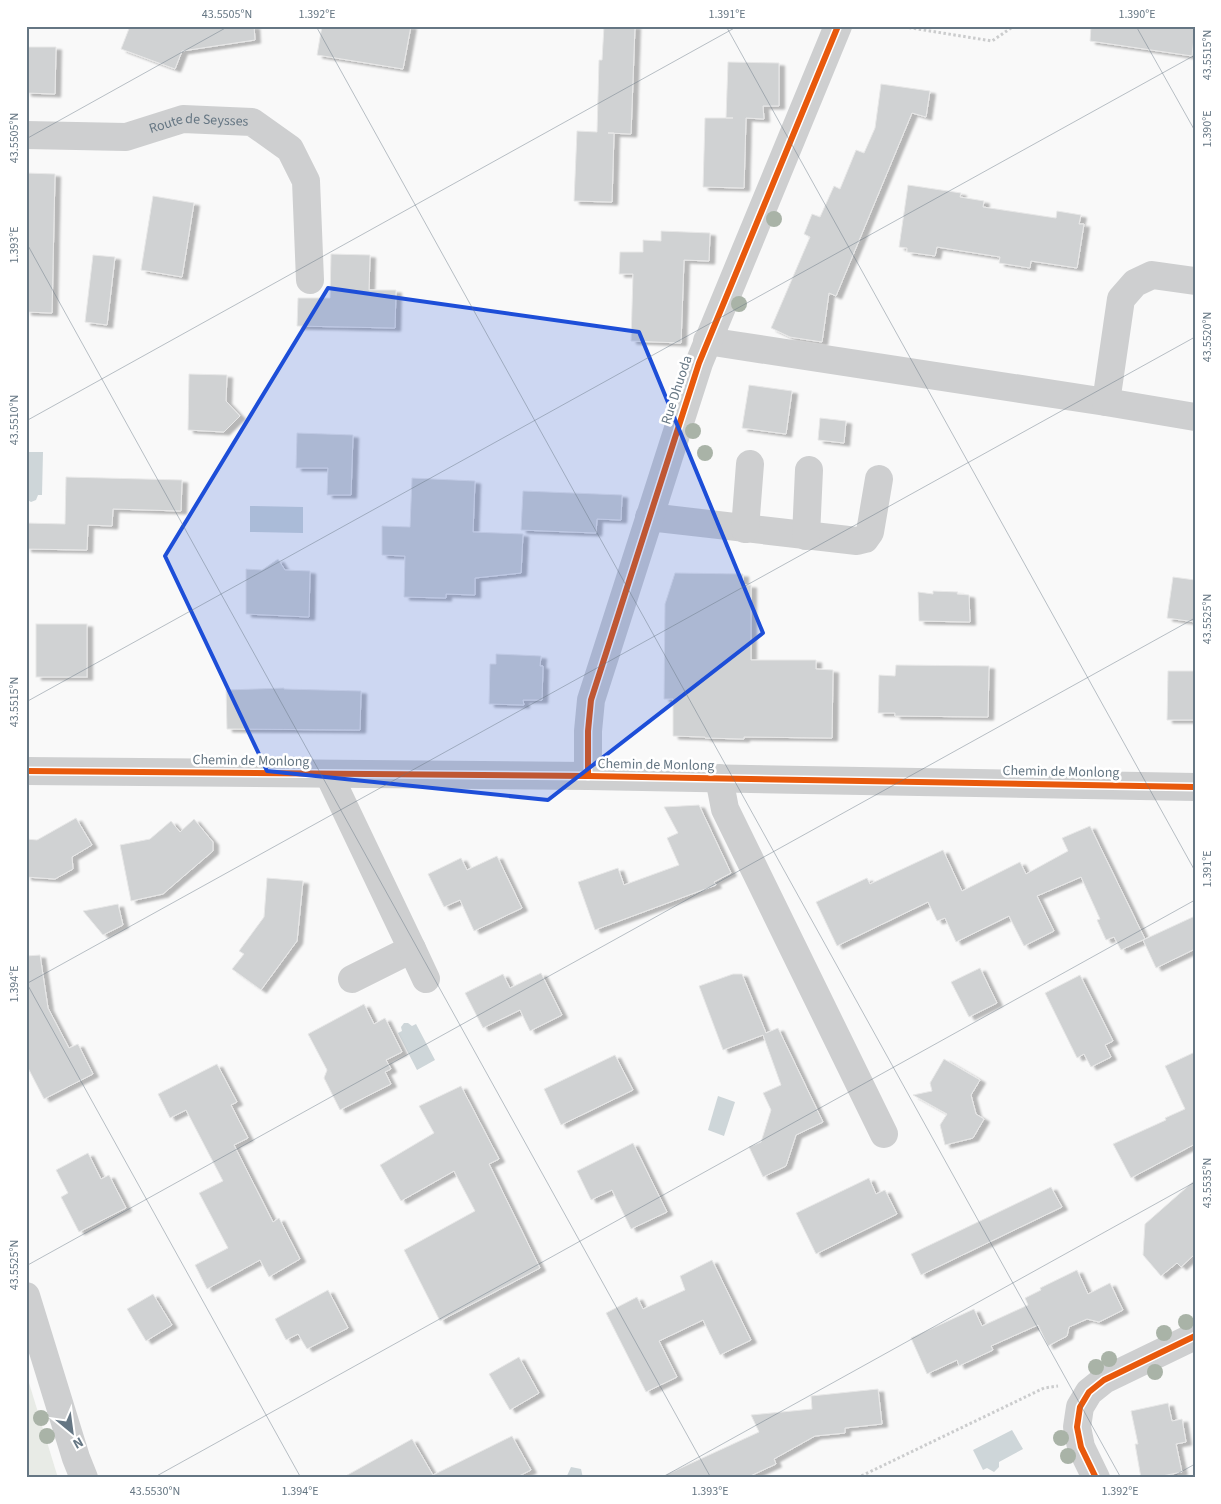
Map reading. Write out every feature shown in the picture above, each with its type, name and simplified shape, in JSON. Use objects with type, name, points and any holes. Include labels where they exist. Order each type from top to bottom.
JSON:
[{"type":"street","name":"Rue Dhuoda","points":[[588,776],[588,731],[591,700],[707,341],[838,26]]},
{"type":"street","name":"Route de Seysses","points":[[26,135],[126,137],[183,119],[252,122],[290,149],[306,181],[310,280]]},
{"type":"street","points":[[1106,402],[1121,299],[1134,283],[1152,275],[1195,281]]},
{"type":"street","points":[[707,341],[1195,417]]},
{"type":"street","points":[[745,529],[750,464]]},
{"type":"street","points":[[806,536],[809,470]]},
{"type":"street","points":[[649,517],[857,541],[865,539],[870,532],[879,479]]},
{"type":"street","name":"Chemin de Monlong","points":[[26,771],[588,776],[1195,787]]},
{"type":"street","name":"Chemin de Monlong","points":[[329,775],[426,979]]},
{"type":"street","name":"Chemin de Monlong","points":[[719,778],[725,809],[884,1134]]},
{"type":"street","points":[[352,979],[412,949]]},
{"type":"street","points":[[26,1296],[84,1478]]},
{"type":"street","points":[[1096,1478],[1081,1446],[1077,1427],[1080,1407],[1089,1392],[1104,1380],[1195,1336]]},
{"type":"path","points":[[900,26],[992,42],[1014,26]]},
{"type":"path","points":[[857,1478],[1044,1388],[1061,1386]]},
{"type":"highlighted area","points":[[328,288],[639,332],[763,633],[548,800],[267,771],[165,556]]},
{"type":"shaded area","points":[[26,452],[43,452],[42,495],[38,495],[36,500],[31,502],[26,499]]},
{"type":"shaded area","points":[[250,506],[303,507],[303,533],[250,532]]},
{"type":"shaded area","points":[[404,1023],[412,1026],[416,1024],[435,1060],[417,1070],[398,1033],[402,1031],[401,1027]]},
{"type":"shaded area","points":[[718,1096],[735,1102],[724,1136],[708,1130]]},
{"type":"shaded area","points":[[26,1373],[58,1478],[26,1478]]},
{"type":"shaded area","points":[[1012,1430],[1023,1449],[999,1462],[999,1467],[994,1472],[987,1468],[983,1470],[973,1450]]},
{"type":"shaded area","points":[[571,1467],[581,1469],[583,1478],[566,1478]]},
{"type":"building","points":[[130,26],[254,26],[255,40],[182,51],[175,69],[121,49]]},
{"type":"building","points":[[322,26],[411,26],[403,69],[317,55]]},
{"type":"building","points":[[604,26],[635,26],[631,134],[614,133],[612,202],[574,201],[577,131],[597,132],[599,60],[602,60]]},
{"type":"building","points":[[1091,26],[1177,26],[1195,29],[1192,56],[1090,41]]},
{"type":"building","points":[[26,47],[56,47],[55,94],[26,93]]},
{"type":"building","points":[[728,62],[779,63],[779,106],[763,106],[764,119],[746,118],[744,188],[703,187],[705,118],[726,118]]},
{"type":"building","points":[[881,84],[930,91],[926,117],[912,113],[836,296],[829,293],[822,342],[790,337],[771,328],[810,237],[804,234],[812,214],[820,217],[834,186],[840,189],[856,150],[864,153],[875,128]]},
{"type":"building","points":[[26,173],[55,174],[52,313],[26,312]]},
{"type":"building","points":[[908,185],[961,193],[960,197],[984,201],[983,207],[1056,218],[1057,211],[1081,215],[1079,224],[1084,224],[1077,268],[1031,261],[1030,268],[999,263],[1000,257],[937,247],[935,256],[907,252],[907,248],[899,247]]},
{"type":"building","points":[[153,196],[194,203],[182,277],[141,270]]},
{"type":"building","points":[[661,231],[710,233],[709,261],[684,260],[681,343],[631,341],[633,274],[619,274],[620,252],[643,252],[643,240],[661,241]]},
{"type":"building","points":[[331,254],[370,255],[369,290],[396,290],[395,328],[297,326],[298,298],[330,298]]},
{"type":"building","points":[[93,255],[115,257],[107,325],[85,322]]},
{"type":"building","points":[[189,374],[227,375],[226,401],[240,416],[224,432],[188,430]]},
{"type":"building","points":[[749,385],[792,391],[786,434],[742,428]]},
{"type":"building","points":[[820,418],[846,421],[844,443],[818,440]]},
{"type":"building","points":[[297,433],[353,435],[351,495],[327,495],[328,468],[296,468]]},
{"type":"building","points":[[66,477],[182,480],[181,511],[113,509],[112,526],[88,525],[87,550],[26,549],[26,523],[65,524]]},
{"type":"building","points":[[412,478],[475,481],[473,532],[523,534],[521,573],[475,578],[475,595],[446,594],[446,598],[404,597],[405,556],[382,555],[382,526],[410,527]]},
{"type":"building","points":[[523,491],[622,495],[621,520],[597,519],[596,533],[521,530]]},
{"type":"building","points":[[278,559],[285,570],[310,571],[309,617],[246,614],[246,569],[262,570]]},
{"type":"building","points":[[675,573],[743,574],[743,585],[751,585],[751,660],[816,660],[816,669],[833,670],[832,738],[744,737],[744,739],[673,736],[673,699],[664,699],[665,604]]},
{"type":"building","points":[[1173,577],[1195,580],[1195,622],[1167,618]]},
{"type":"building","points":[[933,591],[958,592],[957,594],[969,595],[970,622],[919,621],[918,592],[933,594]]},
{"type":"building","points":[[36,624],[87,624],[87,677],[36,677]]},
{"type":"building","points":[[496,654],[541,656],[540,666],[543,666],[542,700],[523,700],[524,705],[489,704],[490,664],[496,664]]},
{"type":"building","points":[[896,665],[989,666],[988,717],[895,716],[895,713],[878,713],[879,675],[895,676]]},
{"type":"building","points":[[1168,671],[1195,671],[1195,720],[1167,720]]},
{"type":"building","points":[[284,688],[361,691],[360,730],[227,729],[226,690]]},
{"type":"building","points":[[699,805],[731,873],[714,882],[716,885],[595,930],[578,882],[618,868],[624,885],[679,865],[667,838],[678,833],[664,807]]},
{"type":"building","points":[[76,818],[92,845],[72,857],[73,869],[55,879],[26,877],[26,839],[37,840]]},
{"type":"building","points":[[194,819],[213,842],[213,851],[163,894],[131,901],[120,845],[150,839],[171,821],[180,832]]},
{"type":"building","points":[[1090,826],[1145,939],[1121,950],[1114,937],[1106,940],[1097,920],[1100,919],[1081,877],[1037,896],[1054,931],[1024,946],[1009,916],[956,942],[945,918],[937,921],[928,902],[837,946],[816,902],[867,878],[870,884],[943,850],[962,891],[1020,862],[1026,874],[1068,851],[1062,838]]},
{"type":"building","points":[[497,856],[522,908],[474,931],[460,900],[444,907],[428,874],[461,858],[467,870]]},
{"type":"building","points":[[267,878],[303,881],[297,941],[261,990],[232,969],[244,954],[239,951],[264,917]]},
{"type":"building","points":[[118,904],[123,925],[103,935],[83,911]]},
{"type":"building","points":[[1195,916],[1195,949],[1156,968],[1143,940]]},
{"type":"building","points":[[40,955],[48,1008],[69,1048],[78,1044],[93,1074],[44,1099],[26,1064],[26,956]]},
{"type":"building","points":[[980,968],[997,1003],[969,1017],[951,982]]},
{"type":"building","points":[[541,973],[562,1015],[530,1031],[520,1010],[483,1028],[465,993],[503,974],[510,988]]},
{"type":"building","points":[[733,974],[742,974],[766,1033],[778,1028],[823,1122],[796,1135],[786,1166],[763,1177],[749,1147],[761,1142],[771,1110],[763,1093],[781,1085],[763,1035],[723,1050],[699,986]]},
{"type":"building","points":[[1080,975],[1113,1041],[1105,1045],[1111,1057],[1091,1067],[1084,1054],[1077,1058],[1045,993]]},
{"type":"building","points":[[364,1004],[374,1024],[385,1018],[402,1052],[386,1060],[391,1069],[385,1072],[391,1084],[340,1110],[324,1078],[327,1070],[308,1034]]},
{"type":"building","points":[[1195,1052],[1195,1144],[1131,1178],[1113,1144],[1166,1120],[1165,1118],[1185,1109],[1165,1066]]},
{"type":"building","points":[[615,1055],[633,1090],[561,1125],[544,1089]]},
{"type":"building","points":[[944,1059],[980,1080],[971,1095],[976,1114],[984,1119],[973,1138],[945,1145],[940,1125],[947,1114],[913,1095],[932,1091],[930,1083]]},
{"type":"building","points":[[217,1064],[237,1102],[231,1105],[248,1138],[234,1145],[273,1222],[279,1218],[300,1259],[269,1277],[260,1260],[207,1289],[195,1265],[228,1248],[199,1193],[223,1181],[186,1110],[170,1118],[158,1094]]},
{"type":"building","points":[[461,1086],[499,1159],[489,1164],[540,1268],[440,1321],[404,1250],[475,1211],[454,1171],[401,1201],[380,1165],[434,1133],[419,1106]]},
{"type":"building","points":[[633,1143],[667,1212],[631,1229],[612,1190],[591,1200],[577,1171]]},
{"type":"building","points":[[88,1153],[101,1179],[109,1175],[126,1208],[79,1232],[61,1197],[68,1193],[56,1170]]},
{"type":"building","points":[[869,1178],[876,1194],[885,1190],[897,1214],[816,1254],[796,1213]]},
{"type":"building","points":[[1195,1180],[1195,1254],[1181,1267],[1177,1263],[1161,1276],[1143,1255],[1145,1224]]},
{"type":"building","points":[[1051,1187],[1062,1207],[921,1275],[911,1254]]},
{"type":"building","points":[[712,1260],[751,1340],[720,1355],[703,1320],[659,1341],[677,1377],[646,1392],[606,1313],[637,1297],[643,1309],[685,1290],[680,1276]]},
{"type":"building","points":[[1077,1270],[1088,1294],[1110,1283],[1123,1310],[1099,1322],[1087,1319],[1069,1327],[1067,1336],[1048,1346],[1038,1325],[991,1346],[993,1350],[959,1366],[957,1360],[927,1374],[911,1338],[974,1309],[982,1326],[1028,1305],[1025,1298],[1041,1290],[1040,1288]]},
{"type":"building","points":[[328,1290],[348,1328],[307,1349],[298,1334],[286,1340],[275,1319]]},
{"type":"building","points":[[153,1294],[172,1325],[146,1341],[127,1309]]},
{"type":"building","points":[[519,1357],[539,1393],[510,1410],[489,1374]]},
{"type":"building","points":[[878,1389],[882,1424],[845,1428],[845,1433],[815,1436],[774,1459],[776,1464],[746,1478],[659,1478],[759,1432],[751,1415],[812,1409],[811,1396]]},
{"type":"building","points":[[1168,1403],[1172,1421],[1182,1419],[1186,1442],[1176,1444],[1182,1472],[1152,1478],[1141,1478],[1135,1444],[1138,1444],[1131,1411]]},
{"type":"building","points":[[512,1436],[531,1470],[515,1478],[342,1478],[412,1439],[433,1475]]},
{"type":"cycle path","points":[[588,776],[588,731],[591,700],[699,363],[838,26]]},
{"type":"cycle path","points":[[26,771],[588,776],[1195,787]]},
{"type":"cycle path","points":[[1096,1478],[1081,1447],[1077,1427],[1080,1407],[1089,1392],[1104,1380],[1195,1336]]}]
